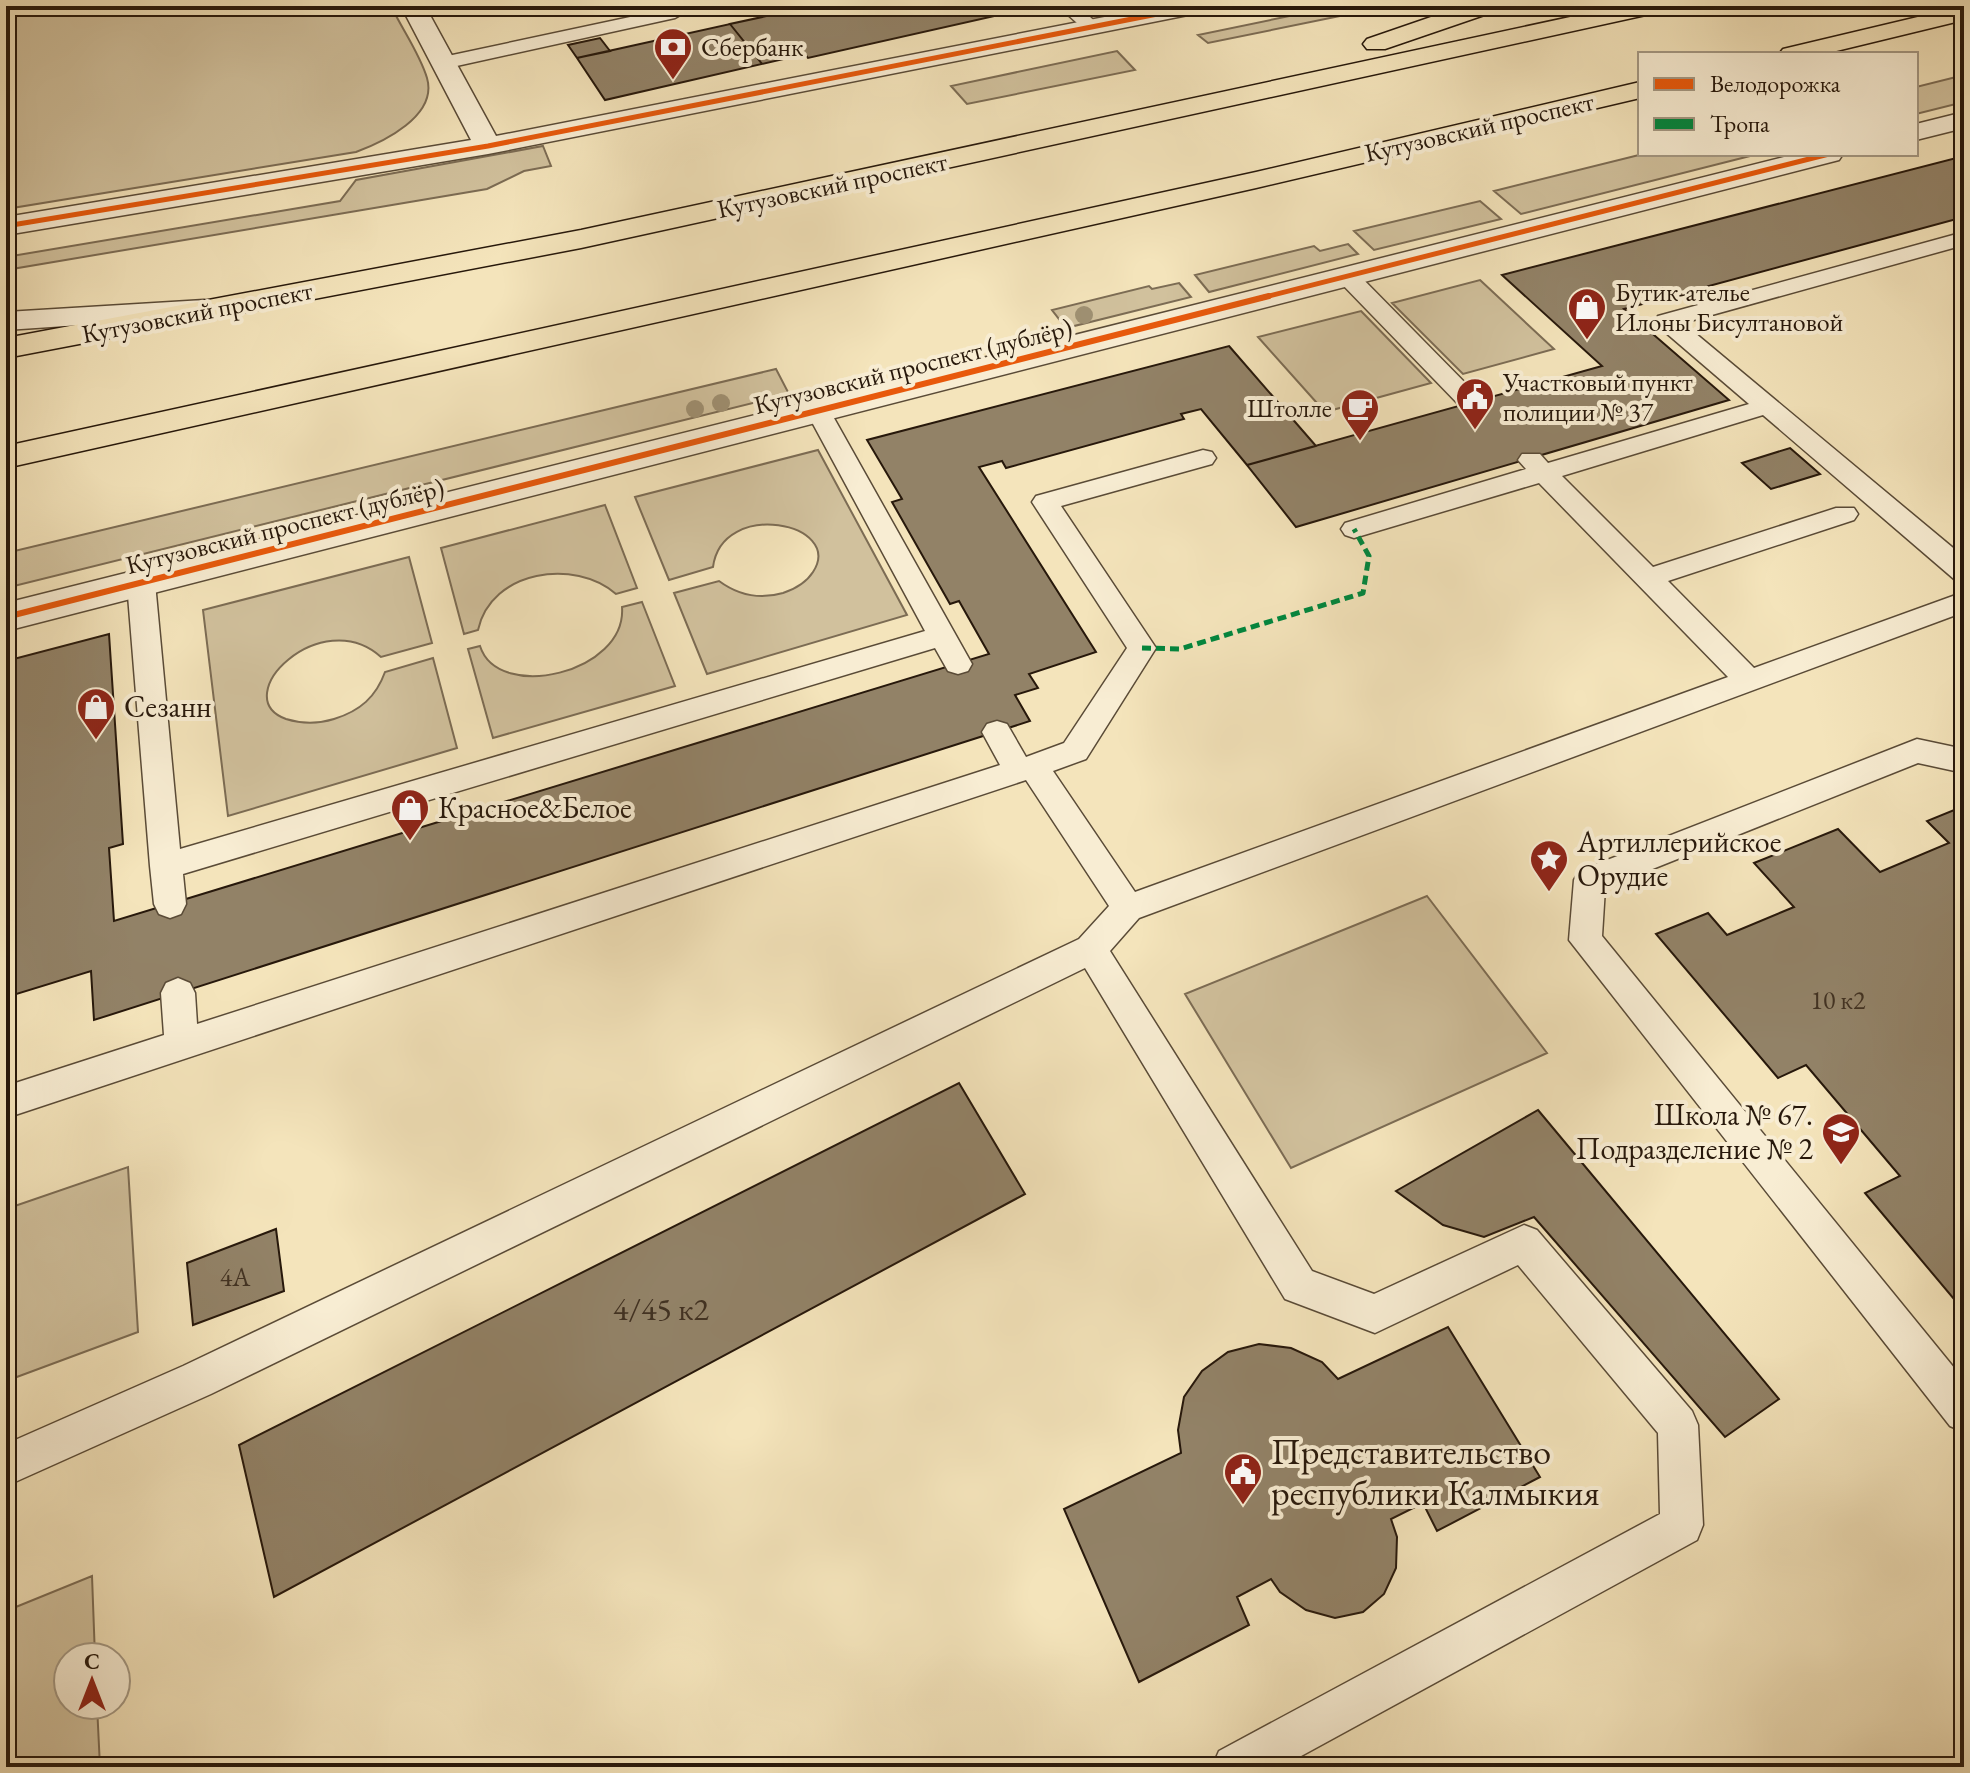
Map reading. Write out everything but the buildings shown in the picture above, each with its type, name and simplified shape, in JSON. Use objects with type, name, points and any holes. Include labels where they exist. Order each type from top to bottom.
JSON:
[{"type":"main road","points":[[1185,110],[1487,6]]},
{"type":"main road","name":"Кутузовский проспект","points":[[6,348],[581,239],[1655,6]]},
{"type":"main road","points":[[1800,52],[1964,13]]},
{"type":"main road","name":"Кутузовский проспект","points":[[6,457],[1240,183],[1638,90]]},
{"type":"street","points":[[413,6],[488,146]]},
{"type":"street","points":[[6,226],[488,146],[1092,27],[1140,11],[1198,6]]},
{"type":"street","points":[[1918,132],[1964,120]]},
{"type":"street","name":"Кутузовский проспект (дублёр)","points":[[6,617],[1821,156]]},
{"type":"street","points":[[6,321],[222,308]]},
{"type":"lane","points":[[443,63],[675,13],[669,6]]},
{"type":"lane","points":[[1067,6],[1092,27]]},
{"type":"lane","points":[[1964,238],[1666,321],[1964,572]]},
{"type":"lane","points":[[1347,276],[1471,403]]},
{"type":"lane","points":[[1354,529],[1536,466],[1768,406]]},
{"type":"lane","points":[[818,411],[958,664]]},
{"type":"lane","points":[[6,1102],[1075,751],[1142,648],[1045,502],[1203,458]]},
{"type":"lane","points":[[1536,466],[1748,679]]},
{"type":"lane","points":[[1648,578],[1845,514]]},
{"type":"lane","points":[[141,583],[170,904]]},
{"type":"lane","points":[[6,1465],[211,1373],[1091,949],[1128,908],[1964,602]]},
{"type":"lane","points":[[166,866],[942,636]]},
{"type":"lane","points":[[997,732],[1128,908]]},
{"type":"lane","points":[[1964,761],[1917,751],[1590,880],[1585,940],[1964,1412]]},
{"type":"lane","points":[[1091,949],[1299,1285],[1375,1314],[1524,1243],[1678,1425],[1682,1525],[1235,1767]]},
{"type":"lane","points":[[178,993],[182,1045]]},
{"type":"shaded area","points":[[6,6],[391,6],[420,60],[427,78],[428,92],[424,104],[406,126],[356,152],[6,209]]},
{"type":"shaded area","points":[[1338,6],[1389,6],[1208,43],[1198,35]]},
{"type":"shaded area","points":[[1117,51],[1135,70],[967,104],[951,86]]},
{"type":"shaded area","points":[[1964,75],[1964,102],[1918,114],[1918,86]]},
{"type":"shaded area","points":[[543,146],[551,166],[524,171],[487,189],[6,270],[6,257],[340,201],[356,180]]},
{"type":"shaded area","points":[[1638,155],[1750,156],[1521,214],[1494,191]]},
{"type":"shaded area","points":[[1480,201],[1501,219],[1374,250],[1354,231]]},
{"type":"shaded area","points":[[1348,244],[1358,254],[1209,292],[1195,275],[1314,246],[1320,251]]},
{"type":"shaded area","points":[[1480,280],[1554,349],[1463,374],[1392,303]]},
{"type":"shaded area","points":[[1179,283],[1191,297],[1066,328],[1052,310],[1149,286],[1152,289]]},
{"type":"shaded area","points":[[1361,311],[1431,383],[1325,412],[1258,337]]},
{"type":"shaded area","points":[[776,369],[789,394],[6,588],[6,553]]},
{"type":"shaded area","points":[[818,450],[907,615],[707,674],[674,593],[719,581],[749,595],[783,593],[807,579],[813,572],[818,555],[812,541],[798,531],[778,525],[757,525],[737,532],[721,545],[713,567],[669,580],[635,497]]},
{"type":"shaded area","points":[[605,505],[637,588],[616,594],[599,583],[579,576],[536,576],[499,594],[486,610],[478,630],[464,634],[441,548]]},
{"type":"shaded area","points":[[409,557],[432,643],[381,657],[357,643],[332,641],[309,647],[288,660],[274,675],[267,692],[270,708],[286,719],[298,722],[316,723],[334,719],[366,702],[385,672],[433,658],[457,748],[228,816],[203,610]]},
{"type":"shaded area","points":[[642,602],[675,686],[493,738],[468,649],[480,646],[491,663],[510,673],[534,676],[560,673],[584,663],[604,649],[618,630],[622,607]]},
{"type":"shaded area","points":[[1427,896],[1547,1053],[1291,1168],[1185,994]]},
{"type":"shaded area","points":[[128,1167],[138,1332],[6,1381],[6,1209]]},
{"type":"shaded area","points":[[92,1576],[94,1641],[52,1641],[52,1721],[98,1721],[100,1767],[6,1767],[6,1611]]},
{"type":"marked path","points":[[1142,648],[1180,649],[1363,593],[1369,556],[1354,529]]},
{"type":"cycle path","points":[[6,226],[488,146],[1198,6]]},
{"type":"cycle path","points":[[6,617],[1821,156]]},
{"type":"place","name":"Сбербанк","points":[[673,81]]},
{"type":"place","name":"Бутик-ателье Илоны Бисултановой","points":[[1587,341]]},
{"type":"place","name":"Участковый пункт полиции № 37","points":[[1475,431]]},
{"type":"place","name":"Штолле","points":[[1360,442]]},
{"type":"place","name":"Сезанн","points":[[96,741]]},
{"type":"place","name":"Красное&Белое","points":[[410,842]]},
{"type":"place","name":"Артиллерийское Орудие","points":[[1549,893]]},
{"type":"place","name":"Школа № 67. Подразделение № 2","points":[[1841,1166]]},
{"type":"place","name":"Представительство республики Калмыкия","points":[[1243,1506]]}]
